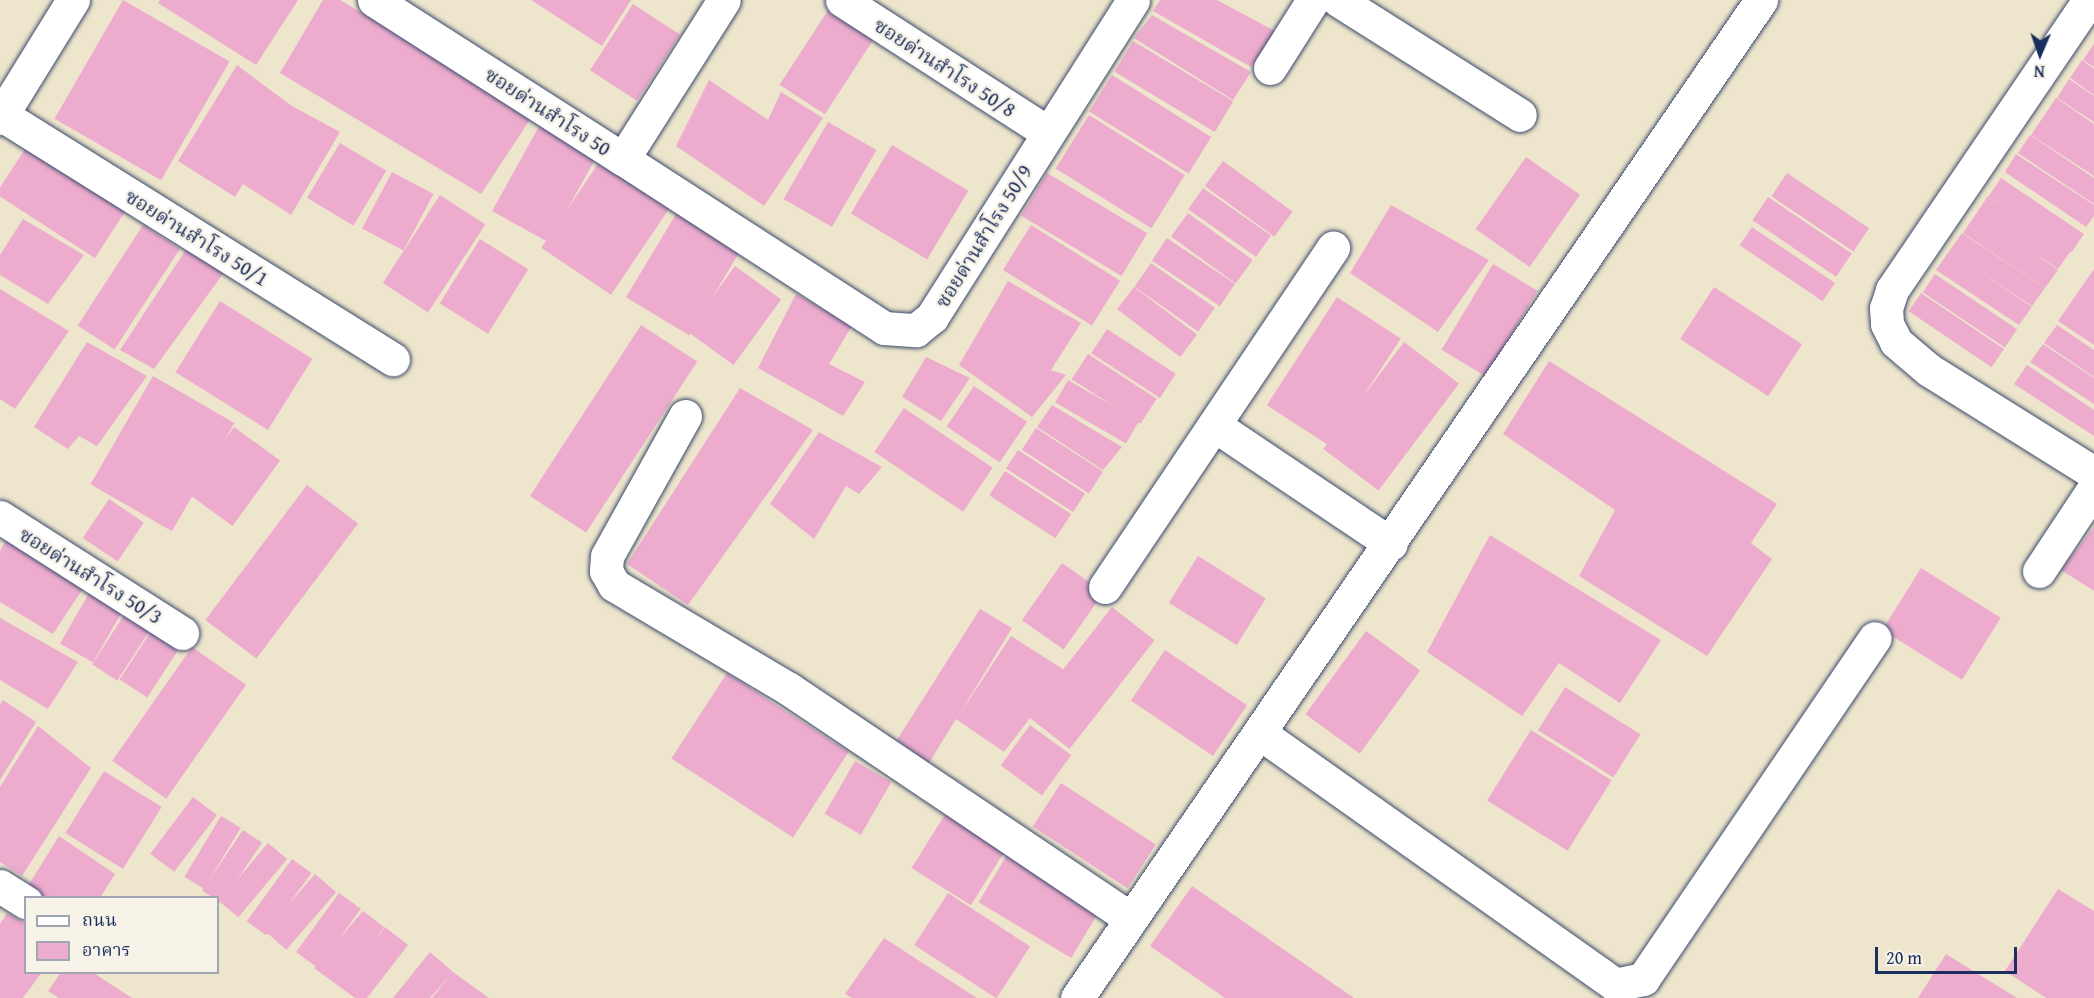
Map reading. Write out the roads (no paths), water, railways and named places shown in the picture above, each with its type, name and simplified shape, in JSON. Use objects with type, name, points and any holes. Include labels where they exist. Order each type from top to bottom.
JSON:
[{"type":"street","points":[[1,117],[73,0]]},
{"type":"street","name":"ซอยด่านสำโรง 50","points":[[374,0],[623,159],[724,0]]},
{"type":"street","name":"ซอยด่านสำโรง 50/8","points":[[842,0],[1048,133]]},
{"type":"street","name":"ซอยด่านสำโรง 50/9","points":[[623,159],[884,328],[903,332],[916,330],[932,317],[1133,0]]},
{"type":"street","points":[[1270,68],[1313,0]]},
{"type":"street","points":[[1338,0],[1520,115]]},
{"type":"street","points":[[1077,998],[1261,734],[1761,0]]},
{"type":"street","points":[[2088,0],[1892,290],[1886,308],[1887,324],[1896,342],[1929,370],[2094,473]]},
{"type":"street","name":"ซอยด่านสำโรง 50/1","points":[[1,117],[393,359]]},
{"type":"street","points":[[1105,587],[1333,249]]},
{"type":"street","points":[[685,416],[607,556],[606,571],[614,585],[789,689],[1131,920]]},
{"type":"street","points":[[1215,424],[1391,544]]},
{"type":"street","points":[[2039,571],[2094,488]]},
{"type":"street","name":"ซอยด่านสำโรง 50/3","points":[[0,517],[182,633]]},
{"type":"street","points":[[1261,734],[1615,985],[1643,979],[1875,638]]},
{"type":"street","points":[[0,886],[24,901]]}]
